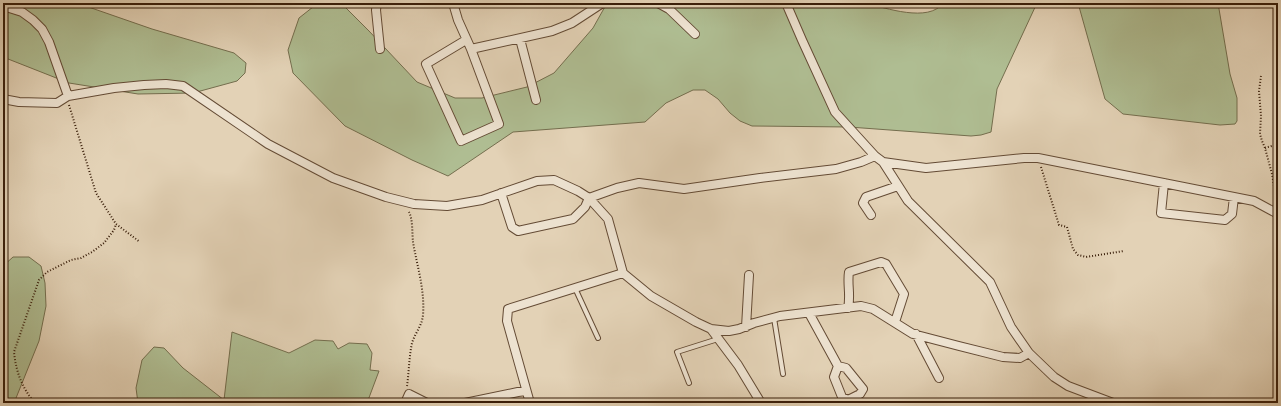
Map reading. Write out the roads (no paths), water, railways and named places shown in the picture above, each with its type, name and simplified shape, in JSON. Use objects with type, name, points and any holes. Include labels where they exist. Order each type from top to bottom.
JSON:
[{"type":"street","points":[[377,3],[376,10],[380,49]]},
{"type":"street","points":[[453,3],[499,124],[461,141],[426,64],[466,40]]},
{"type":"street","points":[[471,49],[552,31],[572,23],[602,3]]},
{"type":"street","points":[[658,3],[669,9],[695,34]]},
{"type":"street","points":[[786,3],[835,112],[875,156],[883,162],[908,201],[990,282],[1011,327],[1029,353],[1054,377],[1068,386],[1113,403]]},
{"type":"street","points":[[3,6],[22,12],[42,29],[53,54],[68,96]]},
{"type":"street","points":[[520,39],[536,100]]},
{"type":"street","points":[[3,99],[19,102],[57,103],[68,96],[114,88],[144,84],[183,86],[268,144],[333,178],[386,197],[414,204],[447,206],[482,200],[537,181],[554,180],[578,190],[589,198],[608,219],[623,273],[651,296],[711,329],[729,331],[774,317],[861,306],[873,309],[916,334],[1003,357],[1020,358],[1029,353]]},
{"type":"street","points":[[501,193],[512,227],[518,231],[573,219],[585,207],[589,198],[617,188],[639,183],[684,189],[836,169],[861,162],[875,156]]},
{"type":"street","points":[[883,162],[926,168],[1024,158],[1038,158],[1254,201],[1277,214]]},
{"type":"street","points":[[1164,183],[1161,213],[1225,220],[1232,214],[1234,197]]},
{"type":"street","points":[[871,215],[863,203],[866,197],[898,186]]},
{"type":"street","points":[[848,308],[849,272],[881,262],[886,264],[904,294],[895,322]]},
{"type":"street","points":[[530,403],[507,321],[508,309],[623,273]]},
{"type":"street","points":[[746,326],[749,275]]},
{"type":"street","points":[[809,313],[838,366]]},
{"type":"street","points":[[711,329],[738,365],[757,402]]},
{"type":"street","points":[[916,334],[939,378]]},
{"type":"street","points":[[465,403],[526,391]]},
{"type":"street","points":[[405,403],[409,394],[426,403]]},
{"type":"lane","points":[[575,288],[598,338]]},
{"type":"lane","points":[[774,317],[783,374]]},
{"type":"lane","points":[[689,383],[677,352],[719,339]]}]
